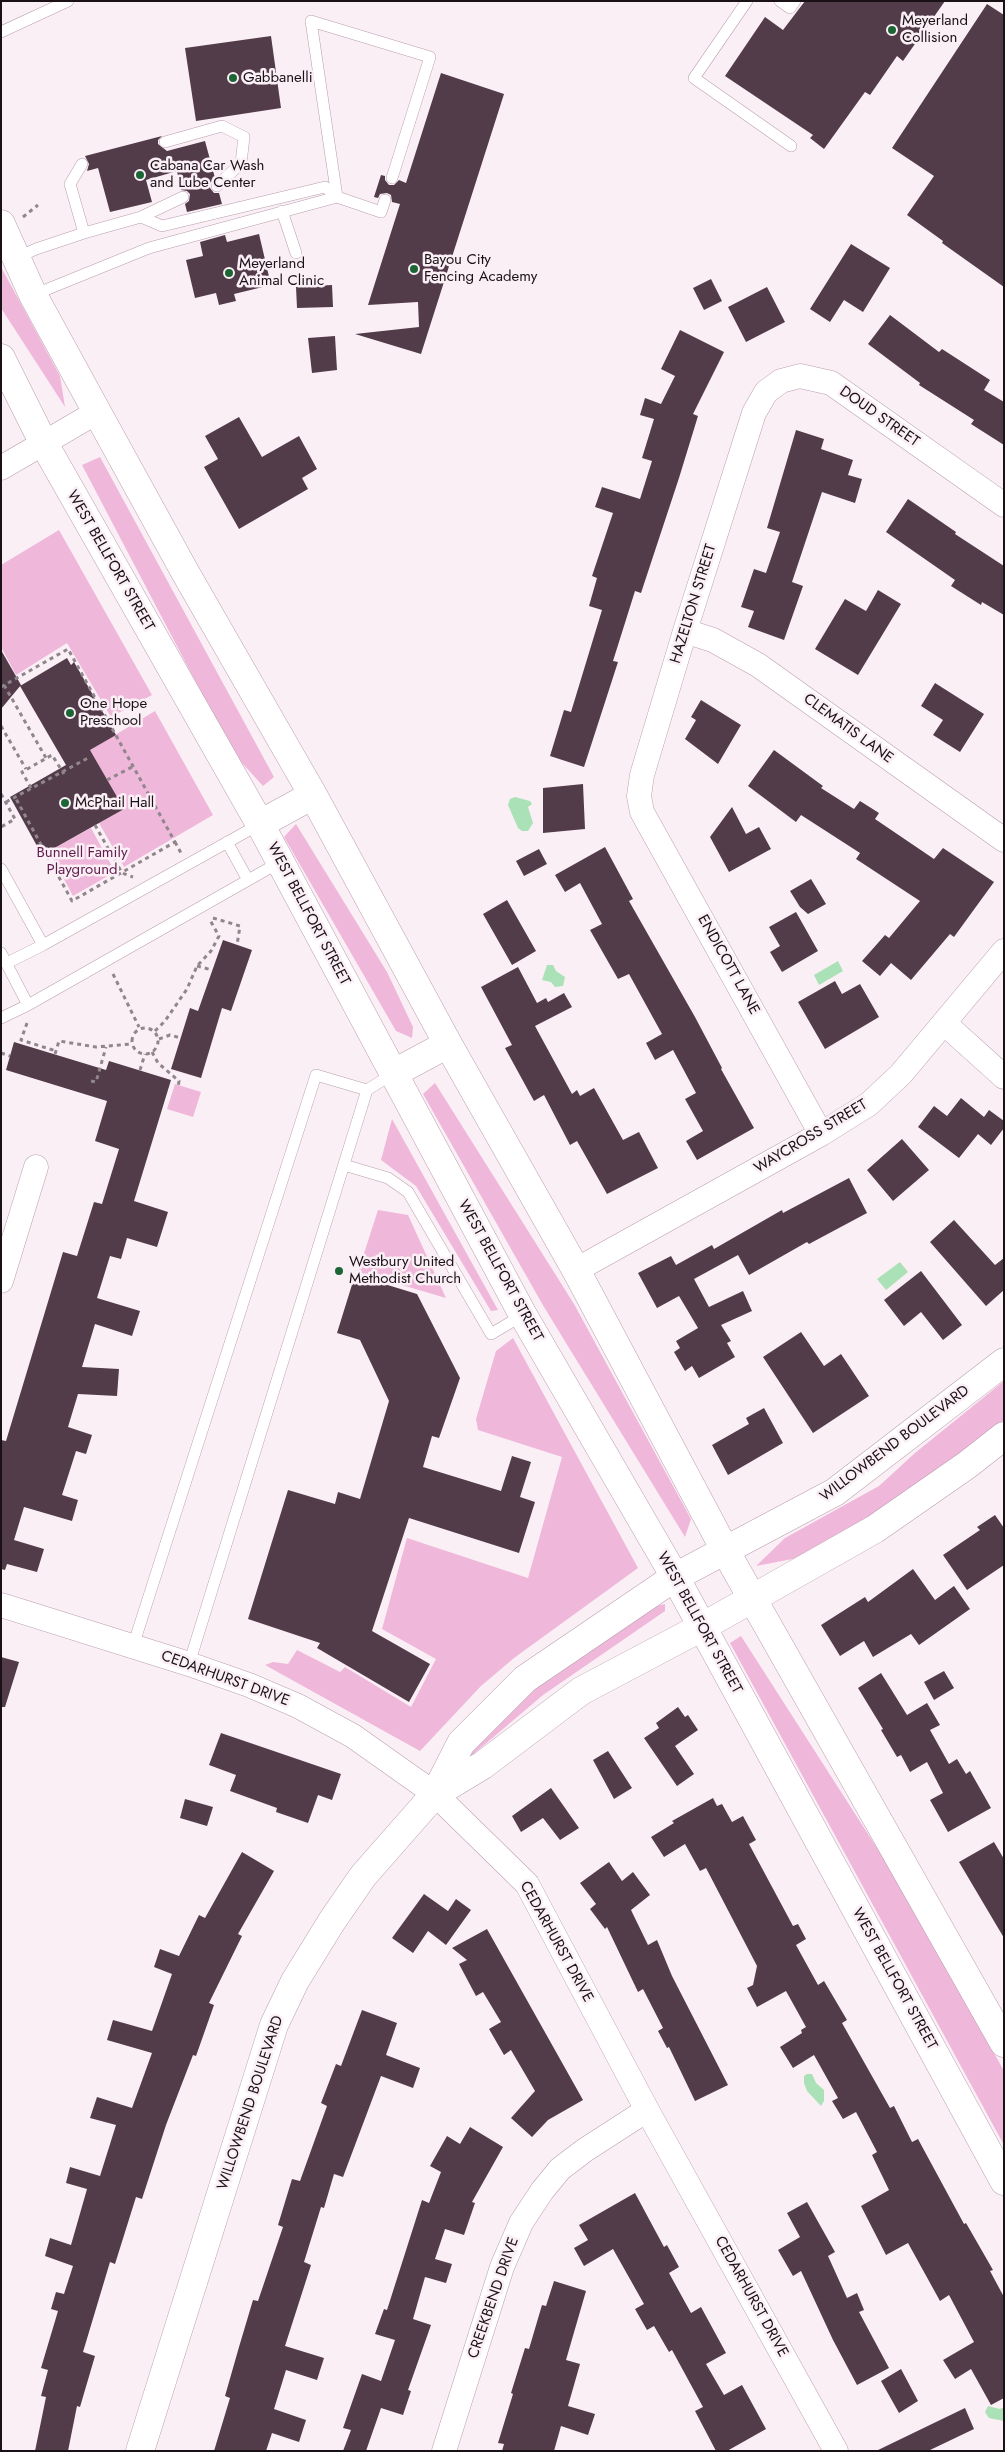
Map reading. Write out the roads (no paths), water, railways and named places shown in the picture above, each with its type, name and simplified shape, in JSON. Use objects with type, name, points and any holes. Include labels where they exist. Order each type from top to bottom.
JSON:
[{"type":"main road","points":[[12,221],[16,258],[33,295],[185,572],[313,795],[448,1044],[576,1270],[726,1552],[1004,2043]]},
{"type":"main road","name":"WEST BELLFORT STREET","points":[[1,358],[43,442],[260,824],[523,1316],[675,1577],[1004,2181]]},
{"type":"main road","points":[[260,824],[313,795]]},
{"type":"main road","points":[[394,1073],[448,1044]]},
{"type":"main road","name":"WILLOWBEND BOULEVARD","points":[[140,2451],[274,2026],[295,1980],[332,1921],[363,1876],[435,1794],[461,1743],[525,1679],[675,1577],[726,1552],[835,1492],[1004,1362]]},
{"type":"main road","name":"WILLOWBEND BOULEVARD","points":[[435,1794],[483,1765],[581,1691],[702,1627],[875,1529],[967,1465],[1004,1436]]},
{"type":"street","name":"DOUD STREET","points":[[754,413],[766,392],[781,381],[800,376],[831,383],[1004,505]]},
{"type":"street","points":[[1,468],[97,412]]},
{"type":"street","name":"HAZELTON STREET","points":[[639,796],[642,775],[684,631],[754,413]]},
{"type":"street","name":"CLEMATIS LANE","points":[[684,631],[713,640],[758,665],[1004,840]]},
{"type":"street","name":"ENDICOTT LANE","points":[[639,796],[642,812],[821,1134]]},
{"type":"street","name":"WAYCROSS STREET","points":[[576,1270],[821,1134],[869,1104],[901,1074],[1004,951]]},
{"type":"street","points":[[944,1023],[1004,1077]]},
{"type":"street","points":[[1,1281],[36,1167]]},
{"type":"street","name":"CEDARHURST DRIVE","points":[[1,1604],[189,1664],[249,1685],[298,1706],[353,1736],[435,1794],[527,1884],[827,2448]]},
{"type":"street","name":"CREEKBEND DRIVE","points":[[444,2451],[502,2267],[521,2223],[542,2191],[560,2169],[585,2150],[647,2110]]},
{"type":"lane","points":[[1,32],[68,1]]},
{"type":"lane","points":[[748,1],[694,78],[791,146]]},
{"type":"lane","points":[[780,1],[790,8],[795,1]]},
{"type":"lane","points":[[337,197],[311,21],[430,57],[392,178]]},
{"type":"lane","points":[[165,142],[222,126],[244,137],[241,163],[217,186]]},
{"type":"lane","points":[[82,164],[70,184],[84,233]]},
{"type":"lane","points":[[141,217],[162,226],[325,187],[337,197],[381,212],[385,200]]},
{"type":"lane","points":[[16,258],[36,249],[84,233],[141,217],[183,197]]},
{"type":"lane","points":[[33,295],[149,248],[337,197]]},
{"type":"lane","points":[[282,211],[296,253]]},
{"type":"lane","points":[[31,1003],[4,958],[43,945],[260,824]]},
{"type":"lane","points":[[227,842],[248,880]]},
{"type":"lane","points":[[1,1018],[31,1003],[280,862]]},
{"type":"lane","points":[[1,869],[43,945]]},
{"type":"lane","points":[[189,1664],[367,1090],[394,1073]]},
{"type":"lane","points":[[133,1646],[316,1075],[367,1090]]},
{"type":"lane","points":[[344,1165],[388,1178],[408,1192],[491,1334],[523,1316]]},
{"type":"place","name":"Meyerland Collision","points":[[892,30]]},
{"type":"place","name":"Gabbanelli","points":[[233,78]]},
{"type":"place","name":"Cabana Car Wash and Lube Center","points":[[140,175]]},
{"type":"place","name":"Bayou City Fencing Academy","points":[[414,269]]},
{"type":"place","name":"Meyerland Animal Clinic","points":[[229,273]]},
{"type":"place","name":"One Hope Preschool","points":[[70,713]]},
{"type":"place","name":"McPhail Hall","points":[[65,803]]},
{"type":"place","name":"Westbury United Methodist Church","points":[[339,1271]]},
{"type":"park label","name":"Bunnell Family Playground","points":[[82,862]]}]
